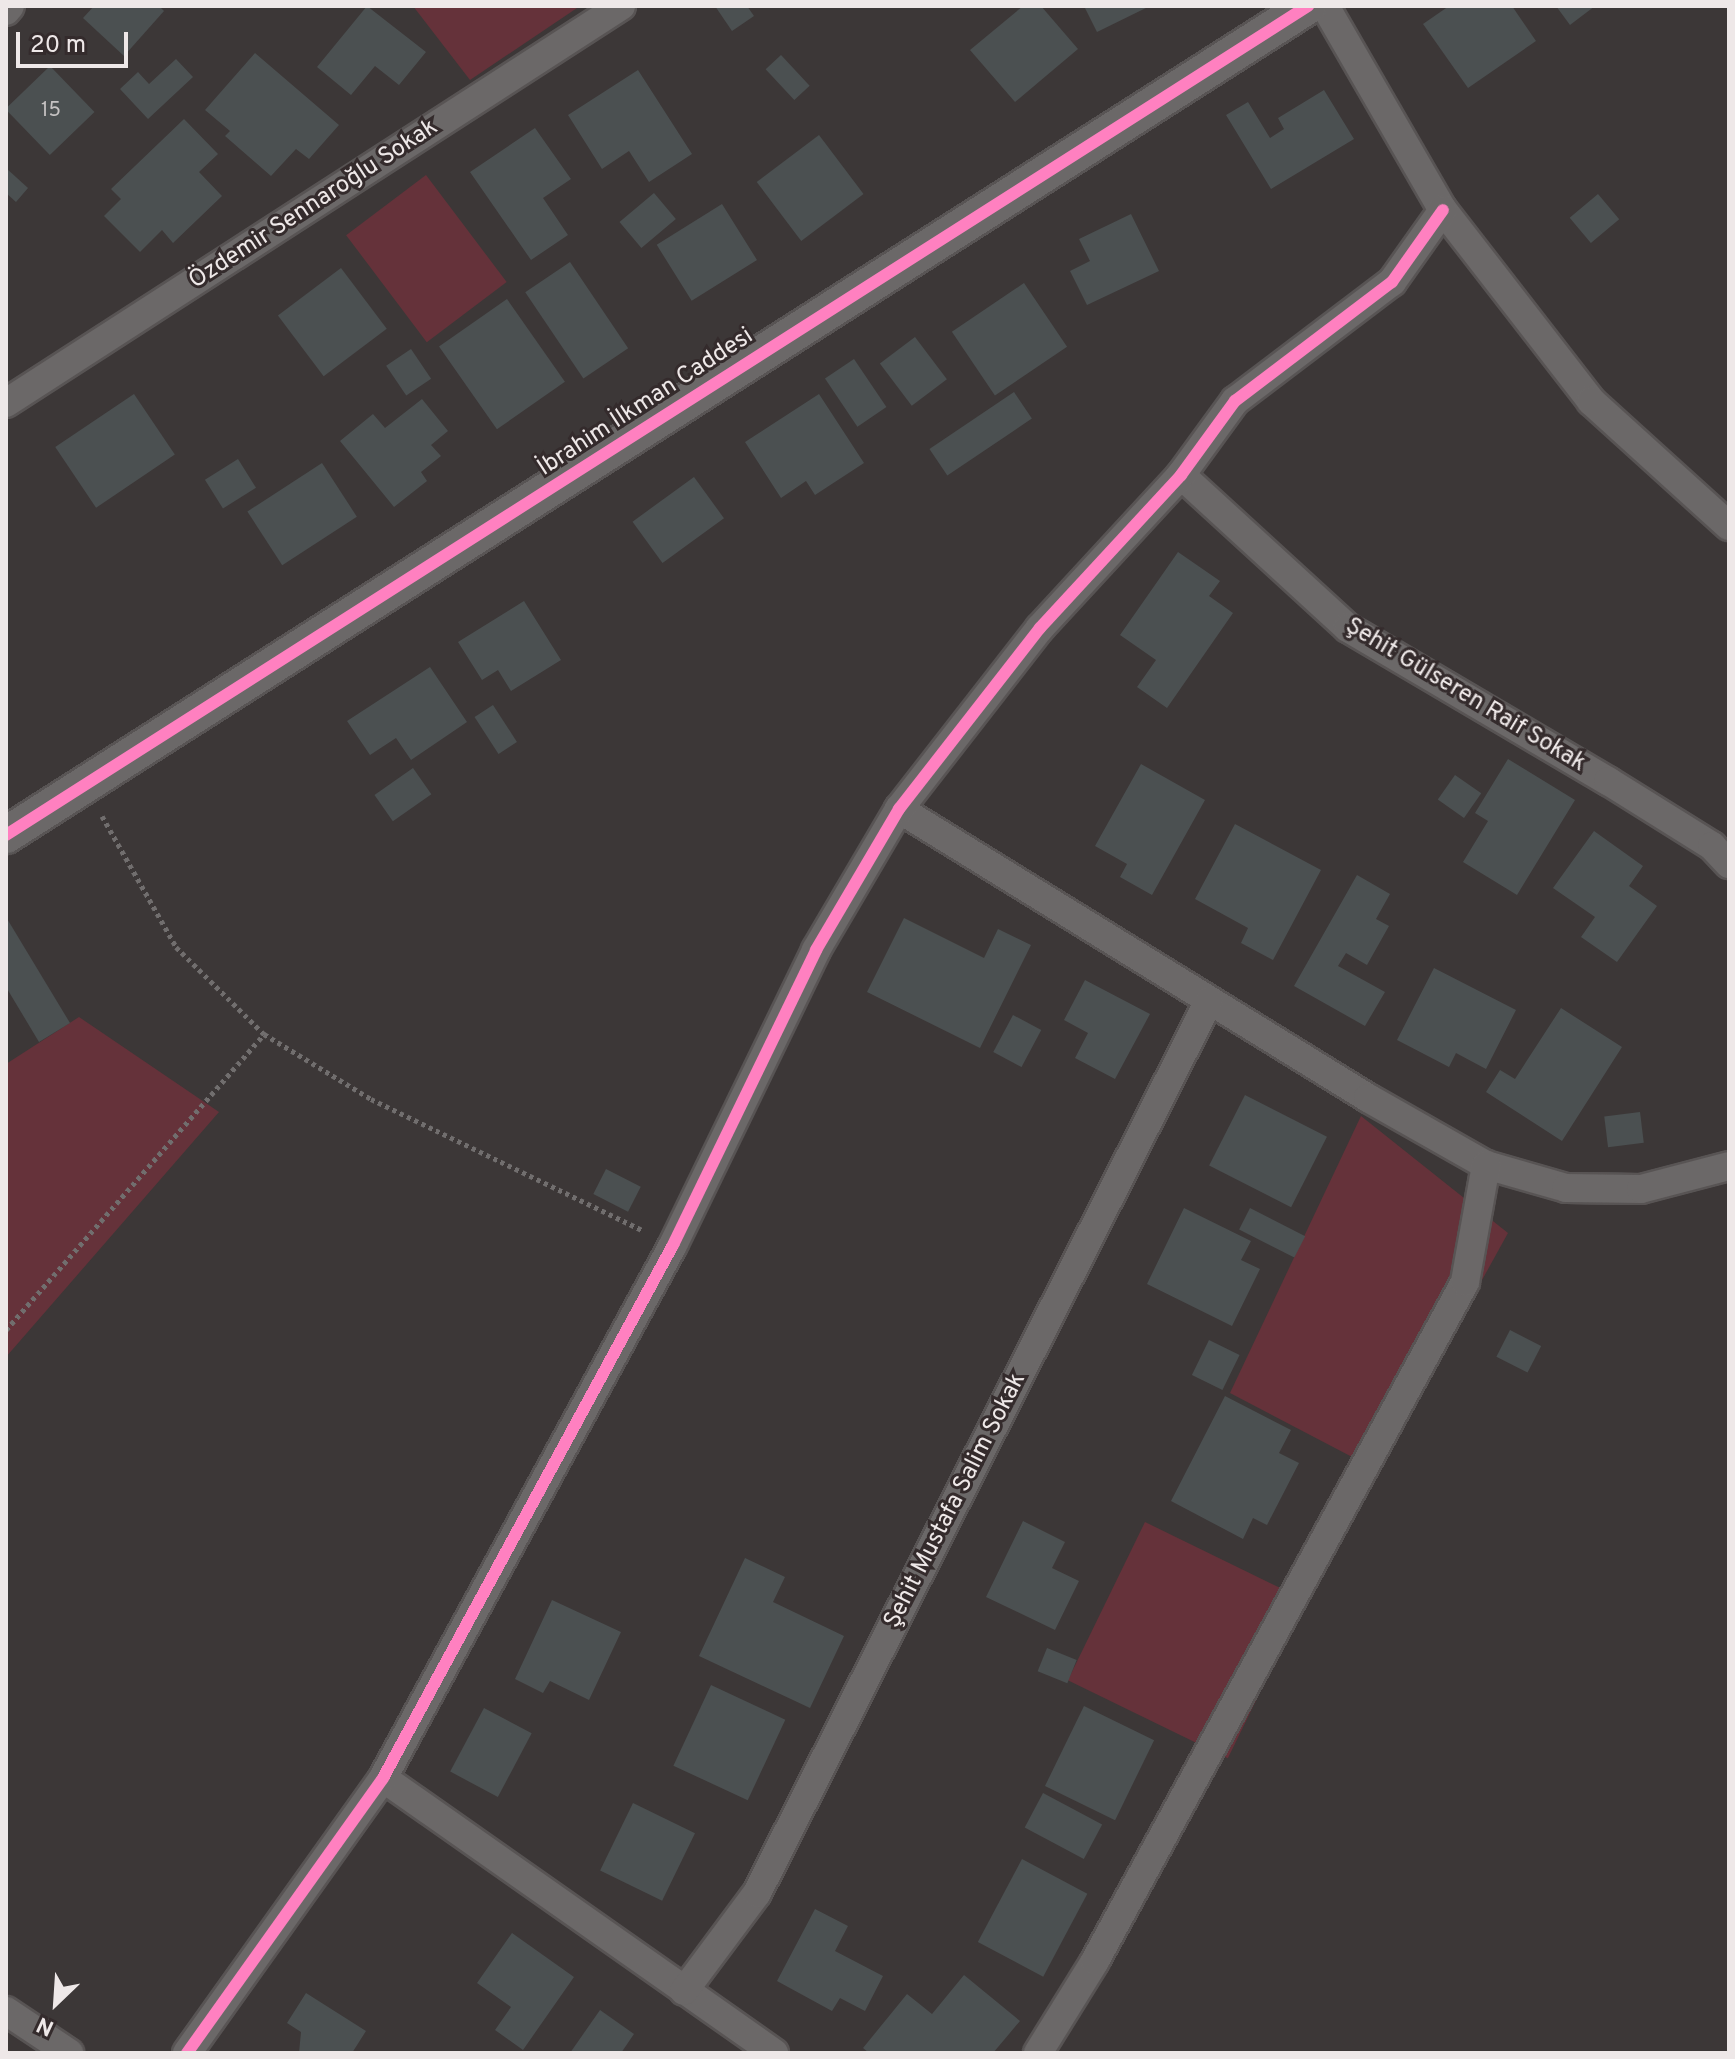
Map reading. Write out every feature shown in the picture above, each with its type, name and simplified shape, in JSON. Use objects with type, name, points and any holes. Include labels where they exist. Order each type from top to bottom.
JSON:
[{"type":"street","points":[[6,11],[10,6]]},
{"type":"street","name":"Özdemir Sennaroğlu Sokak","points":[[6,403],[621,6]]},
{"type":"street","name":"İbrahim İlkman Caddesi","points":[[6,835],[1308,6]]},
{"type":"street","points":[[1325,6],[1443,210],[1591,401],[1729,526]]},
{"type":"street","points":[[187,2053],[383,1778],[673,1245],[816,950],[899,809],[1040,628],[1181,475],[1235,401],[1392,282],[1443,210]]},
{"type":"street","name":"Şehit Gülseren Raif Sokak","points":[[1181,475],[1348,628],[1608,781],[1712,846],[1729,864]]},
{"type":"street","points":[[899,809],[1209,1001],[1486,1165],[1566,1188],[1641,1189],[1729,1166]]},
{"type":"street","name":"Şehit Mustafa Salim Sokak","points":[[684,1991],[757,1893],[1209,1001]]},
{"type":"street","points":[[1038,2053],[1095,1961],[1465,1282],[1486,1165]]},
{"type":"street","points":[[383,1778],[774,2053]]},
{"type":"street","points":[[6,2011],[69,2053]]},
{"type":"path","points":[[85,786],[176,947],[264,1034],[371,1099],[673,1245]]},
{"type":"path","points":[[6,1330],[264,1034]]},
{"type":"shaded area","points":[[413,6],[580,6],[470,80]]},
{"type":"shaded area","points":[[426,175],[507,282],[427,342],[346,235]]},
{"type":"shaded area","points":[[79,1017],[219,1112],[6,1357],[6,1064]]},
{"type":"shaded area","points":[[1361,1116],[1508,1233],[1377,1470],[1230,1393]]},
{"type":"shaded area","points":[[1145,1522],[1305,1600],[1228,1758],[1068,1680]]},
{"type":"building","points":[[94,6],[159,6],[164,11],[124,56],[83,18]]},
{"type":"building","points":[[367,6],[426,52],[399,85],[375,66],[351,95],[317,67]]},
{"type":"building","points":[[715,6],[747,6],[754,16],[732,31]]},
{"type":"building","points":[[1023,6],[1041,6],[1078,49],[1015,102],[970,50]]},
{"type":"building","points":[[1084,6],[1150,6],[1097,32]]},
{"type":"building","points":[[1449,6],[1512,6],[1536,41],[1468,88],[1423,24]]},
{"type":"building","points":[[1556,6],[1595,6],[1570,25]]},
{"type":"building","points":[[255,53],[339,125],[309,159],[296,149],[271,176],[225,136],[230,131],[205,110]]},
{"type":"building","points":[[781,55],[810,86],[794,100],[766,69]]},
{"type":"building","points":[[176,59],[193,77],[148,119],[120,89],[138,72],[149,84]]},
{"type":"building","points":[[50,66],[94,112],[50,155],[6,108]]},
{"type":"building","points":[[638,70],[692,154],[649,182],[629,151],[602,169],[568,115]]},
{"type":"building","points":[[1324,90],[1354,139],[1271,189],[1226,115],[1248,102],[1270,138],[1284,129],[1278,118]]},
{"type":"building","points":[[184,119],[218,154],[199,172],[222,196],[173,243],[162,230],[140,252],[104,216],[121,199],[111,189]]},
{"type":"building","points":[[535,128],[571,179],[543,198],[568,235],[531,260],[470,172]]},
{"type":"building","points":[[819,135],[864,194],[801,241],[757,182]]},
{"type":"building","points":[[6,168],[28,188],[16,202],[6,193]]},
{"type":"building","points":[[654,193],[676,219],[641,248],[620,222]]},
{"type":"building","points":[[1598,194],[1619,219],[1591,243],[1570,218]]},
{"type":"building","points":[[722,204],[757,260],[692,301],[657,245]]},
{"type":"building","points":[[1131,214],[1159,271],[1087,305],[1070,271],[1090,261],[1079,239]]},
{"type":"building","points":[[570,262],[628,348],[583,378],[525,292]]},
{"type":"building","points":[[341,268],[387,329],[324,376],[278,316]]},
{"type":"building","points":[[1024,283],[1067,347],[995,395],[952,332]]},
{"type":"building","points":[[507,299],[565,382],[497,429],[439,347]]},
{"type":"building","points":[[915,337],[947,379],[912,406],[880,363]]},
{"type":"building","points":[[411,349],[431,379],[406,396],[386,366]]},
{"type":"building","points":[[854,359],[886,407],[857,427],[825,379]]},
{"type":"building","points":[[1014,392],[1032,419],[947,476],[929,449]]},
{"type":"building","points":[[134,394],[175,455],[96,508],[55,447]]},
{"type":"building","points":[[819,394],[864,463],[815,495],[806,481],[781,498],[745,442]]},
{"type":"building","points":[[422,399],[448,431],[431,445],[441,456],[421,472],[427,481],[394,507],[340,441],[373,414],[385,428]]},
{"type":"building","points":[[238,459],[256,488],[223,509],[205,480]]},
{"type":"building","points":[[322,463],[357,517],[282,565],[247,511]]},
{"type":"building","points":[[694,477],[724,518],[662,563],[633,522]]},
{"type":"building","points":[[1178,552],[1220,581],[1209,596],[1233,613],[1167,708],[1137,687],[1156,660],[1120,635]]},
{"type":"building","points":[[524,601],[561,660],[511,691],[498,670],[482,680],[458,642]]},
{"type":"building","points":[[430,667],[467,722],[411,760],[396,738],[370,755],[347,721]]},
{"type":"building","points":[[493,705],[517,742],[499,754],[475,717]]},
{"type":"building","points":[[1508,759],[1575,800],[1517,895],[1463,862],[1488,821],[1475,813]]},
{"type":"building","points":[[1141,764],[1205,800],[1152,895],[1120,877],[1127,864],[1095,846]]},
{"type":"building","points":[[413,768],[431,794],[393,821],[374,795]]},
{"type":"building","points":[[1455,775],[1481,793],[1464,818],[1438,800]]},
{"type":"building","points":[[1235,824],[1321,870],[1273,960],[1241,943],[1248,928],[1195,899]]},
{"type":"building","points":[[1594,831],[1643,866],[1629,886],[1657,906],[1617,962],[1581,937],[1595,917],[1553,888]]},
{"type":"building","points":[[1357,875],[1390,894],[1376,919],[1389,926],[1367,965],[1346,953],[1338,966],[1385,992],[1365,1026],[1294,986]]},
{"type":"building","points":[[6,917],[70,1023],[39,1042],[6,987]]},
{"type":"building","points":[[904,918],[984,958],[998,929],[1031,945],[980,1048],[867,992]]},
{"type":"building","points":[[1434,968],[1516,1010],[1486,1069],[1456,1053],[1449,1067],[1397,1040]]},
{"type":"building","points":[[1085,980],[1150,1014],[1115,1079],[1075,1058],[1088,1033],[1064,1020]]},
{"type":"building","points":[[1561,1008],[1622,1047],[1562,1141],[1486,1092],[1500,1070],[1515,1079]]},
{"type":"building","points":[[1013,1015],[1041,1030],[1022,1067],[993,1052]]},
{"type":"building","points":[[1245,1095],[1327,1137],[1291,1207],[1209,1165]]},
{"type":"building","points":[[1640,1112],[1644,1143],[1608,1147],[1604,1116]]},
{"type":"building","points":[[606,1169],[641,1187],[628,1212],[593,1194]]},
{"type":"building","points":[[1184,1208],[1251,1241],[1241,1260],[1260,1269],[1232,1326],[1147,1284]]},
{"type":"building","points":[[1250,1208],[1305,1236],[1294,1258],[1239,1229]]},
{"type":"building","points":[[1510,1330],[1541,1346],[1528,1373],[1496,1357]]},
{"type":"building","points":[[1209,1340],[1240,1355],[1222,1390],[1192,1375]]},
{"type":"building","points":[[1225,1396],[1291,1430],[1279,1453],[1299,1463],[1267,1525],[1253,1518],[1243,1539],[1171,1501]]},
{"type":"building","points":[[1023,1521],[1065,1542],[1052,1568],[1079,1581],[1055,1630],[986,1597]]},
{"type":"building","points":[[745,1558],[785,1577],[773,1602],[844,1636],[810,1708],[699,1656]]},
{"type":"building","points":[[552,1600],[621,1632],[589,1700],[550,1681],[543,1693],[515,1679]]},
{"type":"building","points":[[1047,1648],[1077,1660],[1067,1683],[1038,1671]]},
{"type":"building","points":[[711,1685],[785,1720],[748,1800],[673,1766]]},
{"type":"building","points":[[1084,1706],[1154,1740],[1115,1820],[1045,1786]]},
{"type":"building","points":[[484,1708],[532,1733],[498,1797],[450,1772]]},
{"type":"building","points":[[1043,1793],[1102,1824],[1084,1859],[1025,1827]]},
{"type":"building","points":[[633,1803],[695,1833],[662,1901],[600,1870]]},
{"type":"building","points":[[1022,1859],[1087,1894],[1043,1977],[978,1942]]},
{"type":"building","points":[[815,1909],[848,1926],[835,1951],[883,1976],[865,2011],[840,1998],[832,2011],[777,1981]]},
{"type":"building","points":[[512,1933],[574,1977],[523,2050],[495,2030],[511,2007],[477,1983]]},
{"type":"building","points":[[964,1975],[1020,2021],[993,2053],[869,2053],[863,2048],[907,1994],[932,2014]]},
{"type":"building","points":[[306,1993],[366,2031],[352,2053],[299,2053],[301,2032],[287,2023]]},
{"type":"building","points":[[600,2010],[634,2034],[621,2053],[570,2053]]},
{"type":"cycle path","points":[[6,835],[1308,6]]},
{"type":"cycle path","points":[[187,2053],[383,1778],[673,1245],[816,950],[899,809],[1040,628],[1181,475],[1235,401],[1392,282],[1443,210]]}]
